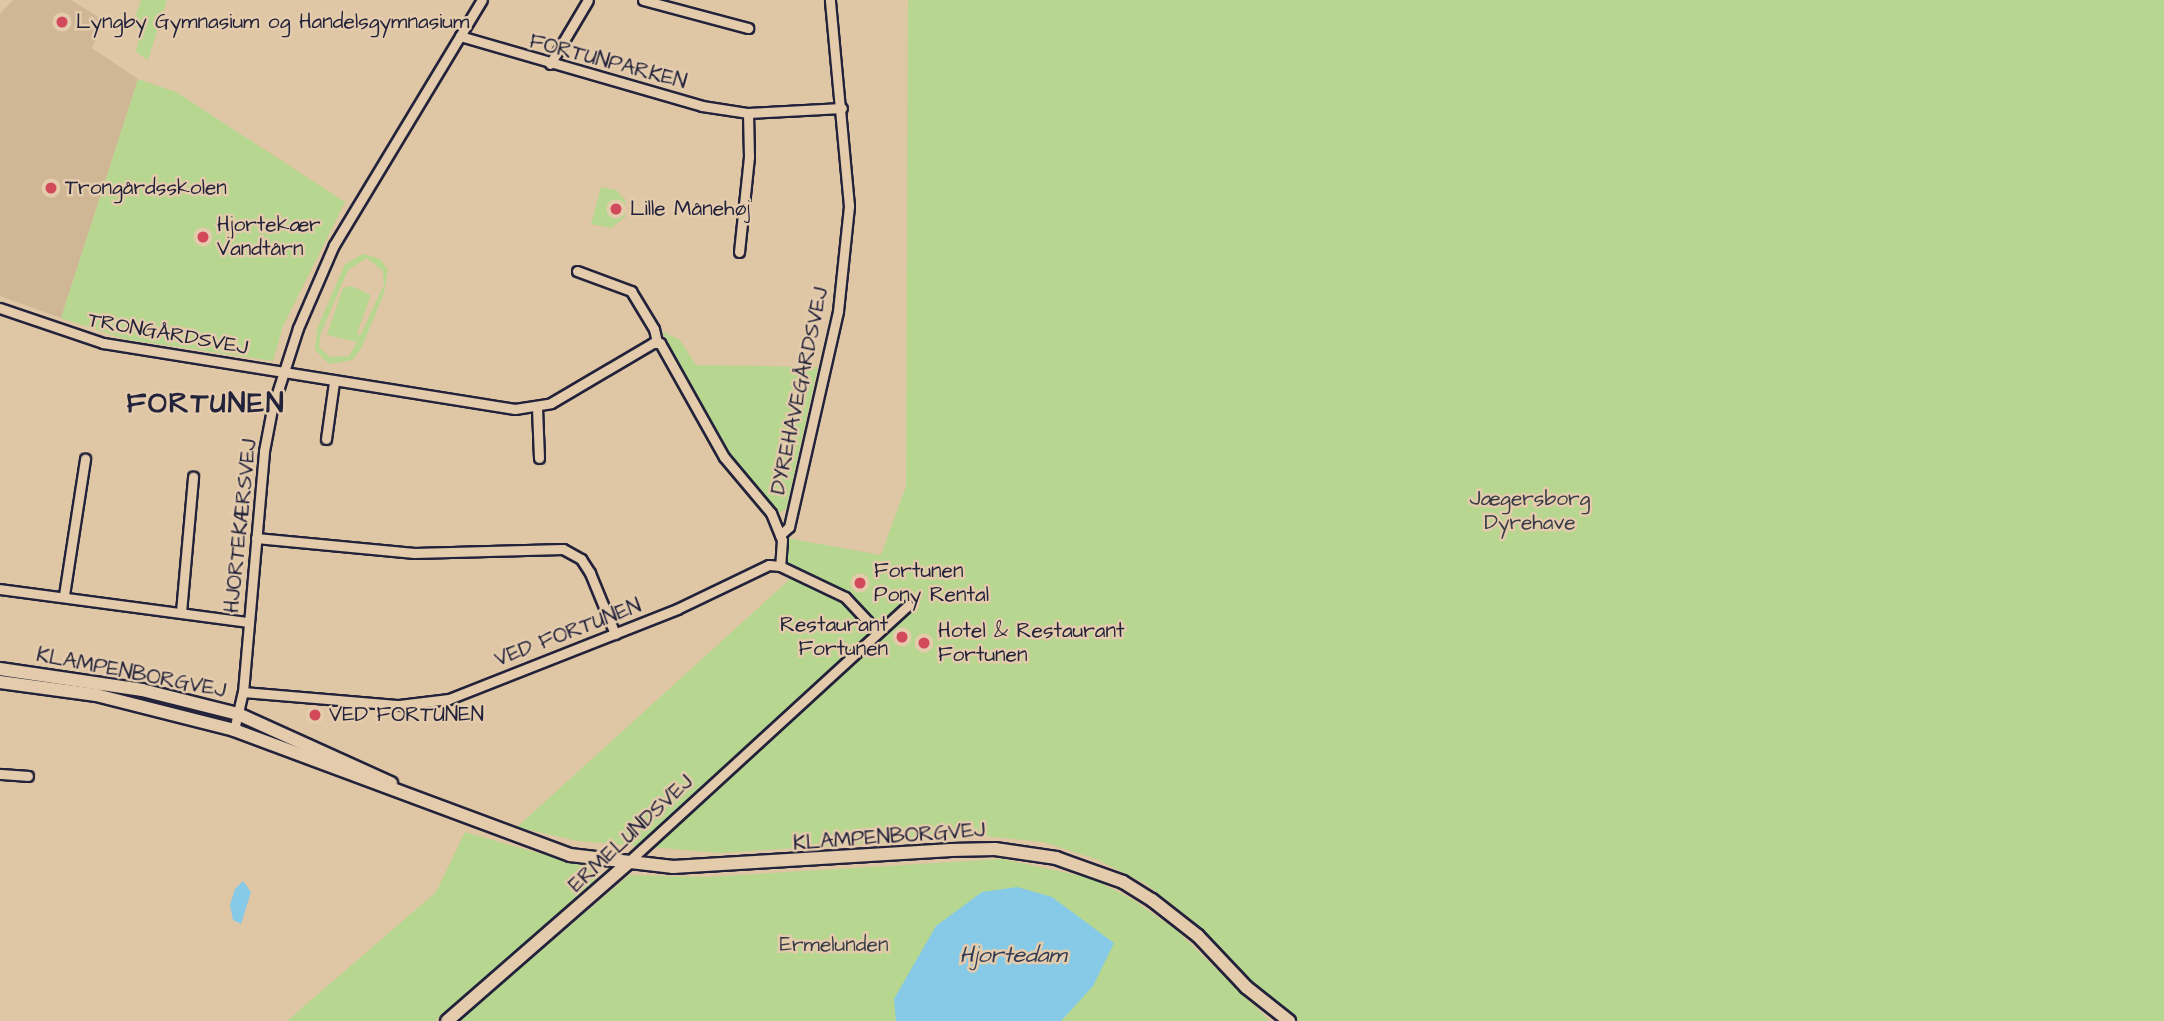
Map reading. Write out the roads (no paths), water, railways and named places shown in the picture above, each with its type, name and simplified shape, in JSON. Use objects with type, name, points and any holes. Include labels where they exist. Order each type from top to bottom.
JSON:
[{"type":"street","name":"HJORTEKÆRSVEJ","points":[[234,730],[243,692],[264,451],[284,372],[334,245],[482,0]]},
{"type":"street","points":[[550,64],[588,0]]},
{"type":"street","points":[[643,0],[748,28]]},
{"type":"street","name":"DYREHAVEGÅRDSVEJ","points":[[780,535],[789,527],[838,311],[849,192],[830,0]]},
{"type":"street","name":"FORTUNPARKEN","points":[[460,36],[702,106],[748,113],[842,108]]},
{"type":"street","points":[[739,252],[748,180],[748,113]]},
{"type":"street","points":[[577,271],[631,291],[654,329],[657,342]]},
{"type":"street","name":"TRONGÅRDSVEJ","points":[[0,307],[103,343],[334,382],[515,409],[537,408]]},
{"type":"street","points":[[657,342],[663,345],[724,457],[771,513],[780,535],[780,566],[855,604],[876,631],[908,604]]},
{"type":"street","points":[[539,458],[537,408],[657,342]]},
{"type":"street","points":[[326,439],[334,382]]},
{"type":"street","points":[[64,595],[85,459]]},
{"type":"street","points":[[181,612],[193,477]]},
{"type":"street","points":[[256,538],[414,553],[563,549],[581,559],[590,573],[615,634]]},
{"type":"street","name":"VED FORTUNEN","points":[[243,692],[422,704],[449,699],[615,634],[759,568],[780,566]]},
{"type":"street","points":[[0,589],[64,595],[248,622]]},
{"type":"street","name":"ERMELUNDSVEJ","points":[[447,1021],[627,863],[876,631]]},
{"type":"street","name":"KLAMPENBORGVEJ","points":[[0,669],[108,684],[238,714],[321,749],[444,810]]},
{"type":"street","name":"KLAMPENBORGVEJ","points":[[0,682],[96,695],[234,730],[570,855],[627,863],[730,867],[995,849],[1056,858],[1123,882],[1152,900],[1198,936],[1246,987],[1289,1021]]},
{"type":"street","points":[[0,774],[27,776]]},
{"type":"water","points":[[243,881],[251,892],[241,924],[233,920],[230,905],[235,889]]},
{"type":"water","name":"Hjortedam","points":[[1017,887],[1052,897],[1114,943],[1093,986],[1061,1021],[896,1021],[894,999],[936,926],[982,892]]},
{"type":"place","name":"Lyngby Gymnasium og Handelsgymnasium","points":[[62,22]]},
{"type":"place","name":"Trongårdsskolen","points":[[51,188]]},
{"type":"place","name":"Lille Månehøj","points":[[616,209]]},
{"type":"place","name":"Hjortekær Vandtårn","points":[[203,237]]},
{"type":"place","name":"Fortunen Pony Rental","points":[[860,583]]},
{"type":"place","name":"Restaurant Fortunen","points":[[902,637]]},
{"type":"place","name":"Hotel & Restaurant Fortunen","points":[[924,643]]},
{"type":"place","name":"VED FORTUNEN","points":[[315,715]]},
{"type":"district","name":"FORTUNEN","points":[[206,404]]},
{"type":"park label","name":"Jægersborg Dyrehave","points":[[1530,511]]},
{"type":"park label","name":"Ermelunden","points":[[834,945]]}]
